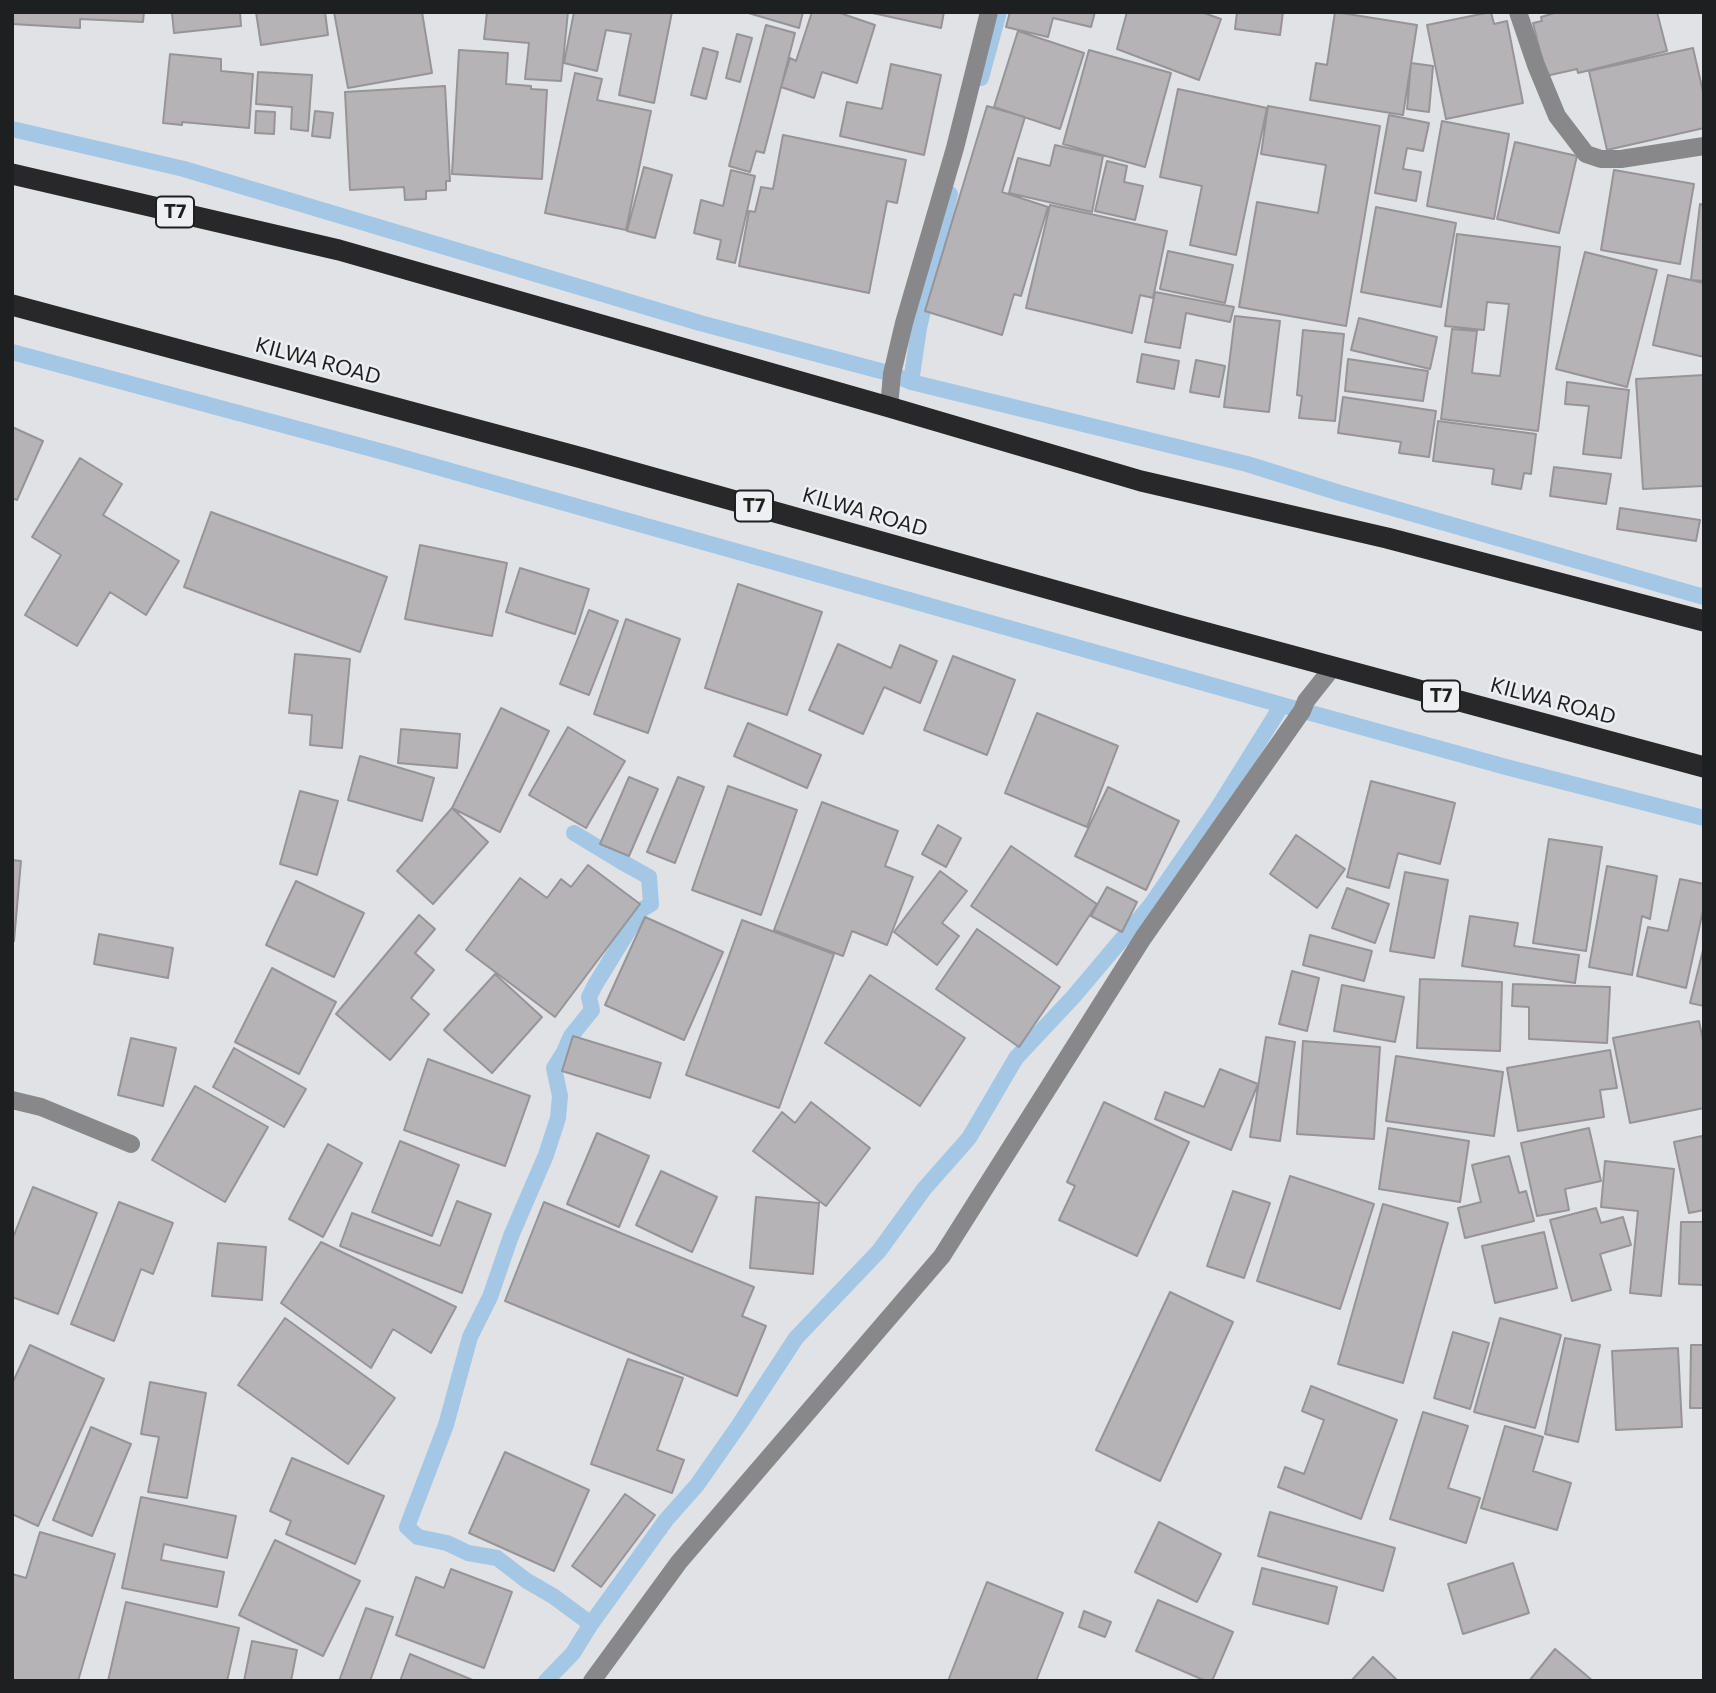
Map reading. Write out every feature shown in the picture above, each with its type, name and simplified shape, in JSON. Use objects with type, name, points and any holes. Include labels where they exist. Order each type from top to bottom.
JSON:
[{"type":"highway","name":"T7","points":[[12,174],[339,250],[1141,481],[1387,538],[1704,621]]},
{"type":"highway","name":"KILWA ROAD","points":[[12,305],[582,458],[1178,625],[1704,767]]},
{"type":"street","points":[[889,407],[892,374],[904,323],[955,148],[989,12]]},
{"type":"street","points":[[1518,12],[1557,116],[1586,155],[1601,159],[1621,159],[1704,146]]},
{"type":"street","points":[[592,1681],[679,1562],[942,1256],[1143,937],[1302,711],[1306,701],[1333,667]]},
{"type":"street","points":[[12,1100],[41,1107],[131,1143]]},
{"type":"building","points":[[12,12],[144,12],[143,22],[80,19],[80,28],[12,24]]},
{"type":"building","points":[[160,12],[240,12],[241,26],[174,33],[172,13]]},
{"type":"building","points":[[256,12],[325,12],[328,35],[261,45]]},
{"type":"building","points":[[334,12],[422,12],[432,73],[348,88]]},
{"type":"building","points":[[487,12],[568,12],[561,81],[525,79],[529,43],[484,39]]},
{"type":"building","points":[[574,12],[672,12],[654,103],[619,95],[631,34],[606,30],[597,71],[564,63]]},
{"type":"building","points":[[745,12],[803,12],[799,28]]},
{"type":"building","points":[[812,12],[837,12],[875,25],[857,83],[822,72],[814,98],[781,87],[790,58],[796,61]]},
{"type":"building","points":[[868,12],[944,12],[941,28]]},
{"type":"building","points":[[1010,12],[1095,12],[1091,27],[1053,18],[1048,37],[1006,27]]},
{"type":"building","points":[[1127,12],[1201,12],[1221,19],[1199,80],[1117,49]]},
{"type":"building","points":[[1237,12],[1283,12],[1280,35],[1235,29]]},
{"type":"building","points":[[1335,12],[1417,25],[1403,115],[1310,100],[1316,63],[1327,65]]},
{"type":"building","points":[[1491,12],[1494,24],[1507,21],[1523,103],[1446,119],[1427,25]]},
{"type":"building","points":[[1558,12],[1657,12],[1667,51],[1578,73],[1577,69],[1546,76],[1533,23],[1542,21],[1541,17]]},
{"type":"building","points":[[766,25],[795,33],[764,153],[756,151],[750,172],[729,166]]},
{"type":"building","points":[[1018,31],[1084,53],[1060,129],[994,107]]},
{"type":"building","points":[[737,34],[752,38],[740,82],[726,78]]},
{"type":"building","points":[[703,48],[718,52],[706,99],[691,95]]},
{"type":"building","points":[[1693,48],[1704,96],[1704,128],[1607,150],[1589,71]]},
{"type":"building","points":[[459,50],[508,53],[506,84],[547,90],[542,179],[452,174]]},
{"type":"building","points":[[1089,50],[1171,73],[1145,167],[1063,144]]},
{"type":"building","points":[[170,54],[221,59],[221,71],[253,74],[249,128],[182,122],[182,125],[163,123]]},
{"type":"building","points":[[1411,63],[1433,66],[1429,112],[1407,109]]},
{"type":"building","points":[[891,64],[941,75],[924,155],[840,136],[847,102],[882,109]]},
{"type":"building","points":[[258,72],[312,75],[308,131],[291,129],[292,107],[256,104]]},
{"type":"building","points":[[575,73],[602,79],[597,100],[651,111],[626,230],[545,213]]},
{"type":"building","points":[[445,86],[450,181],[446,181],[446,190],[426,191],[426,199],[405,200],[404,187],[350,190],[345,92]]},
{"type":"building","points":[[1178,89],[1267,108],[1236,255],[1190,245],[1202,186],[1160,177]]},
{"type":"building","points":[[987,106],[1025,117],[1002,192],[1048,207],[1021,296],[1014,294],[1002,335],[925,311]]},
{"type":"building","points":[[1268,106],[1380,126],[1346,326],[1239,307],[1257,202],[1318,213],[1326,165],[1261,154]]},
{"type":"building","points":[[256,111],[275,112],[274,134],[255,133]]},
{"type":"building","points":[[315,111],[333,113],[330,138],[312,136]]},
{"type":"building","points":[[1389,115],[1429,123],[1423,151],[1407,148],[1403,169],[1421,172],[1416,201],[1375,193]]},
{"type":"building","points":[[1442,121],[1509,134],[1494,219],[1427,206]]},
{"type":"building","points":[[783,135],[906,160],[897,203],[887,201],[869,293],[739,266],[749,211],[755,212],[761,187],[773,189]]},
{"type":"building","points":[[1515,142],[1577,156],[1559,233],[1497,219]]},
{"type":"building","points":[[1055,145],[1103,156],[1092,212],[1009,193],[1018,158],[1050,166]]},
{"type":"building","points":[[1107,161],[1127,166],[1124,182],[1143,186],[1135,220],[1095,211]]},
{"type":"building","points":[[644,167],[672,175],[655,238],[627,231]]},
{"type":"building","points":[[731,170],[755,176],[735,263],[717,259],[721,240],[694,233],[701,200],[723,206]]},
{"type":"building","points":[[1614,170],[1694,184],[1680,264],[1601,250]]},
{"type":"building","points":[[1700,204],[1704,205],[1704,281],[1691,280]]},
{"type":"building","points":[[1050,205],[1167,231],[1153,298],[1140,295],[1132,333],[1026,308]]},
{"type":"building","points":[[1376,207],[1456,223],[1441,307],[1361,292]]},
{"type":"building","points":[[1457,234],[1560,247],[1538,431],[1441,419],[1452,329],[1477,331],[1472,373],[1500,376],[1509,304],[1487,302],[1484,330],[1445,326]]},
{"type":"building","points":[[1168,251],[1233,265],[1225,303],[1160,289]]},
{"type":"building","points":[[1585,252],[1657,270],[1627,387],[1556,369]]},
{"type":"building","points":[[1668,275],[1704,283],[1704,357],[1653,345]]},
{"type":"building","points":[[1155,292],[1234,307],[1230,322],[1186,313],[1180,348],[1145,342]]},
{"type":"building","points":[[1235,316],[1280,321],[1269,412],[1224,407]]},
{"type":"building","points":[[1359,318],[1437,337],[1430,369],[1351,350]]},
{"type":"building","points":[[1303,330],[1344,334],[1335,421],[1299,418],[1302,396],[1297,395]]},
{"type":"building","points":[[1142,354],[1179,361],[1174,389],[1137,382]]},
{"type":"building","points":[[1348,359],[1428,371],[1423,401],[1345,391]]},
{"type":"building","points":[[1196,360],[1225,366],[1219,397],[1190,392]]},
{"type":"building","points":[[1704,375],[1704,486],[1643,489],[1636,379]]},
{"type":"building","points":[[1567,382],[1629,390],[1621,458],[1583,454],[1589,406],[1565,404]]},
{"type":"building","points":[[1343,397],[1436,411],[1429,457],[1399,453],[1401,442],[1338,433]]},
{"type":"building","points":[[1438,421],[1536,434],[1531,474],[1524,473],[1521,489],[1492,484],[1494,469],[1433,461]]},
{"type":"building","points":[[12,427],[43,441],[17,500],[12,498]]},
{"type":"building","points":[[80,458],[122,484],[103,515],[179,561],[146,615],[110,592],[77,646],[25,615],[61,555],[32,537]]},
{"type":"building","points":[[1554,467],[1611,474],[1606,504],[1550,496]]},
{"type":"building","points":[[1620,508],[1700,520],[1696,541],[1617,529]]},
{"type":"building","points":[[211,512],[387,577],[360,652],[184,587]]},
{"type":"building","points":[[420,545],[507,563],[492,636],[405,619]]},
{"type":"building","points":[[520,568],[589,589],[575,634],[506,612]]},
{"type":"building","points":[[738,584],[822,612],[787,715],[705,688]]},
{"type":"building","points":[[589,610],[618,621],[589,695],[560,684]]},
{"type":"building","points":[[626,619],[680,639],[648,733],[594,714]]},
{"type":"building","points":[[838,644],[891,668],[900,645],[937,661],[920,703],[884,687],[863,734],[809,710]]},
{"type":"building","points":[[295,654],[350,659],[342,748],[310,745],[312,715],[289,713]]},
{"type":"building","points":[[953,656],[1015,680],[987,755],[924,730]]},
{"type":"building","points":[[501,708],[549,731],[500,832],[452,808]]},
{"type":"building","points":[[1037,713],[1118,746],[1087,827],[1005,793]]},
{"type":"building","points":[[748,723],[821,755],[807,788],[734,756]]},
{"type":"building","points":[[568,727],[625,761],[586,828],[529,795]]},
{"type":"building","points":[[401,729],[460,734],[457,768],[398,763]]},
{"type":"building","points":[[360,756],[434,778],[422,821],[348,800]]},
{"type":"building","points":[[629,777],[658,789],[629,856],[600,844]]},
{"type":"building","points":[[678,777],[704,787],[675,863],[647,852]]},
{"type":"building","points":[[1371,781],[1455,803],[1440,864],[1398,853],[1389,888],[1347,877]]},
{"type":"building","points":[[728,786],[797,810],[761,915],[692,890]]},
{"type":"building","points":[[1108,787],[1179,821],[1146,890],[1075,856]]},
{"type":"building","points":[[300,791],[338,801],[317,875],[280,864]]},
{"type":"building","points":[[822,802],[898,831],[885,866],[913,877],[887,945],[852,931],[843,956],[774,930]]},
{"type":"building","points":[[452,808],[488,842],[433,904],[397,871]]},
{"type":"building","points":[[938,825],[961,838],[946,867],[922,854]]},
{"type":"building","points":[[1296,835],[1345,869],[1317,908],[1270,874]]},
{"type":"building","points":[[1549,839],[1602,847],[1586,951],[1533,943]]},
{"type":"building","points":[[1011,846],[1097,904],[1057,965],[971,906]]},
{"type":"building","points":[[12,860],[21,861],[14,941],[12,941]]},
{"type":"building","points":[[588,865],[640,904],[555,1017],[466,950],[520,878],[547,898],[561,879],[571,887]]},
{"type":"building","points":[[1607,866],[1657,876],[1650,919],[1642,916],[1632,975],[1589,967]]},
{"type":"building","points":[[940,871],[967,891],[942,923],[959,936],[937,965],[894,932]]},
{"type":"building","points":[[1405,872],[1448,880],[1434,958],[1390,951]]},
{"type":"building","points":[[1680,879],[1704,884],[1704,906],[1686,988],[1637,976],[1648,927],[1668,931]]},
{"type":"building","points":[[296,881],[364,913],[334,977],[266,945]]},
{"type":"building","points":[[1107,887],[1137,902],[1122,932],[1091,916]]},
{"type":"building","points":[[1347,888],[1389,904],[1375,943],[1332,928]]},
{"type":"building","points":[[419,915],[435,929],[415,953],[434,970],[411,998],[429,1014],[390,1060],[336,1014]]},
{"type":"building","points":[[1470,916],[1518,923],[1514,946],[1579,955],[1575,983],[1462,966]]},
{"type":"building","points":[[645,917],[723,952],[684,1040],[605,1005]]},
{"type":"building","points":[[742,920],[834,954],[779,1108],[686,1075]]},
{"type":"building","points":[[977,929],[1060,987],[1019,1047],[936,989]]},
{"type":"building","points":[[99,934],[173,948],[168,978],[94,964]]},
{"type":"building","points":[[1310,935],[1372,951],[1364,981],[1303,965]]},
{"type":"building","points":[[1704,946],[1704,1006],[1690,1003]]},
{"type":"building","points":[[272,968],[336,1002],[299,1074],[235,1042]]},
{"type":"building","points":[[1292,971],[1319,978],[1307,1031],[1279,1024]]},
{"type":"building","points":[[495,974],[542,1017],[492,1073],[444,1030]]},
{"type":"building","points":[[870,975],[965,1038],[920,1106],[825,1043]]},
{"type":"building","points":[[1420,979],[1502,982],[1500,1051],[1417,1048]]},
{"type":"building","points":[[1513,984],[1610,987],[1607,1043],[1529,1039],[1529,1007],[1512,1006]]},
{"type":"building","points":[[1342,985],[1404,997],[1395,1042],[1334,1031]]},
{"type":"building","points":[[1699,1021],[1704,1045],[1704,1108],[1630,1123],[1613,1038]]},
{"type":"building","points":[[573,1036],[661,1063],[650,1098],[562,1071]]},
{"type":"building","points":[[1266,1037],[1295,1042],[1280,1141],[1250,1137]]},
{"type":"building","points":[[131,1038],[176,1048],[163,1106],[118,1095]]},
{"type":"building","points":[[1303,1041],[1380,1047],[1374,1139],[1297,1134]]},
{"type":"building","points":[[234,1048],[306,1089],[284,1127],[213,1087]]},
{"type":"building","points":[[1610,1050],[1617,1088],[1600,1090],[1604,1117],[1518,1131],[1507,1068]]},
{"type":"building","points":[[1396,1056],[1503,1072],[1494,1136],[1386,1121]]},
{"type":"building","points":[[428,1059],[530,1096],[505,1166],[404,1130]]},
{"type":"building","points":[[1220,1069],[1258,1084],[1231,1150],[1155,1119],[1165,1092],[1204,1107]]},
{"type":"building","points":[[195,1086],[268,1127],[225,1202],[152,1160]]},
{"type":"building","points":[[811,1102],[870,1148],[826,1206],[753,1151],[782,1112],[795,1123]]},
{"type":"building","points":[[1104,1102],[1189,1142],[1137,1256],[1059,1220],[1075,1186],[1067,1182]]},
{"type":"building","points":[[1388,1128],[1469,1141],[1460,1202],[1379,1189]]},
{"type":"building","points":[[1589,1128],[1601,1181],[1565,1189],[1569,1210],[1537,1216],[1521,1143]]},
{"type":"building","points":[[597,1133],[649,1156],[619,1227],[567,1204]]},
{"type":"building","points":[[1702,1136],[1704,1210],[1689,1213],[1674,1142]]},
{"type":"building","points":[[400,1141],[459,1165],[432,1236],[372,1212]]},
{"type":"building","points":[[328,1144],[362,1163],[323,1237],[289,1219]]},
{"type":"building","points":[[1509,1156],[1519,1193],[1526,1191],[1534,1221],[1465,1238],[1458,1208],[1481,1202],[1472,1165]]},
{"type":"building","points":[[1605,1161],[1674,1169],[1661,1296],[1630,1293],[1638,1211],[1601,1207]]},
{"type":"building","points":[[661,1171],[717,1197],[692,1252],[636,1225]]},
{"type":"building","points":[[1290,1176],[1374,1204],[1340,1309],[1257,1281]]},
{"type":"building","points":[[33,1187],[97,1213],[58,1314],[12,1297],[12,1240]]},
{"type":"building","points":[[1233,1191],[1270,1203],[1244,1278],[1207,1266]]},
{"type":"building","points":[[756,1197],[819,1203],[813,1274],[750,1268]]},
{"type":"building","points":[[457,1201],[491,1214],[462,1293],[340,1246],[352,1213],[440,1246]]},
{"type":"building","points":[[119,1202],[173,1223],[153,1274],[141,1269],[114,1341],[71,1324]]},
{"type":"building","points":[[544,1202],[754,1287],[742,1316],[766,1326],[737,1396],[505,1301]]},
{"type":"building","points":[[1383,1204],[1448,1223],[1403,1383],[1338,1364]]},
{"type":"building","points":[[1596,1208],[1601,1223],[1623,1217],[1631,1245],[1600,1254],[1611,1290],[1572,1301],[1550,1220]]},
{"type":"building","points":[[1681,1222],[1704,1222],[1704,1285],[1679,1284]]},
{"type":"building","points":[[1544,1232],[1557,1288],[1495,1303],[1482,1246]]},
{"type":"building","points":[[321,1242],[456,1307],[431,1353],[393,1329],[371,1368],[281,1303]]},
{"type":"building","points":[[218,1243],[266,1247],[262,1300],[212,1296]]},
{"type":"building","points":[[1170,1292],[1233,1322],[1160,1481],[1096,1450]]},
{"type":"building","points":[[285,1318],[395,1398],[348,1464],[238,1385]]},
{"type":"building","points":[[1500,1318],[1561,1335],[1535,1428],[1474,1412]]},
{"type":"building","points":[[1453,1332],[1489,1343],[1470,1409],[1434,1398]]},
{"type":"building","points":[[1565,1338],[1600,1345],[1578,1442],[1545,1434]]},
{"type":"building","points":[[30,1345],[104,1379],[38,1526],[12,1514],[12,1384]]},
{"type":"building","points":[[1691,1345],[1704,1345],[1704,1408],[1690,1408]]},
{"type":"building","points":[[1678,1348],[1682,1427],[1616,1430],[1612,1351]]},
{"type":"building","points":[[628,1359],[683,1378],[657,1450],[684,1460],[672,1493],[591,1464]]},
{"type":"building","points":[[150,1382],[206,1393],[187,1498],[148,1492],[159,1437],[141,1434]]},
{"type":"building","points":[[1311,1386],[1397,1420],[1361,1519],[1278,1487],[1285,1467],[1304,1474],[1324,1420],[1302,1411]]},
{"type":"building","points":[[1423,1412],[1468,1426],[1448,1488],[1480,1498],[1466,1543],[1390,1519]]},
{"type":"building","points":[[1505,1426],[1543,1437],[1533,1471],[1571,1483],[1557,1530],[1481,1508]]},
{"type":"building","points":[[91,1427],[131,1444],[92,1536],[53,1520]]},
{"type":"building","points":[[505,1452],[589,1490],[554,1571],[469,1533]]},
{"type":"building","points":[[292,1458],[384,1496],[355,1564],[286,1534],[291,1521],[270,1511]]},
{"type":"building","points":[[625,1494],[655,1515],[601,1587],[572,1566]]},
{"type":"building","points":[[141,1497],[236,1516],[227,1558],[164,1544],[161,1560],[224,1572],[217,1607],[122,1588]]},
{"type":"building","points":[[1270,1512],[1395,1548],[1383,1591],[1258,1556]]},
{"type":"building","points":[[1159,1522],[1221,1554],[1197,1602],[1135,1572]]},
{"type":"building","points":[[40,1532],[115,1554],[78,1681],[12,1681],[12,1574],[26,1578]]},
{"type":"building","points":[[275,1540],[360,1581],[323,1656],[239,1615]]},
{"type":"building","points":[[1513,1563],[1529,1613],[1463,1634],[1448,1584]]},
{"type":"building","points":[[1262,1568],[1337,1587],[1328,1624],[1253,1604]]},
{"type":"building","points":[[451,1569],[512,1592],[484,1668],[396,1635],[416,1577],[444,1588]]},
{"type":"building","points":[[987,1582],[1063,1613],[1036,1681],[948,1681]]},
{"type":"building","points":[[1158,1600],[1233,1632],[1212,1681],[1206,1681],[1136,1651]]},
{"type":"building","points":[[126,1602],[239,1628],[227,1681],[108,1681]]},
{"type":"building","points":[[366,1608],[393,1617],[370,1681],[339,1681]]},
{"type":"building","points":[[1084,1611],[1111,1622],[1105,1637],[1079,1627]]},
{"type":"building","points":[[252,1641],[297,1650],[291,1681],[244,1681]]},
{"type":"building","points":[[1555,1649],[1593,1681],[1529,1681]]},
{"type":"building","points":[[410,1654],[475,1681],[400,1681]]},
{"type":"building","points":[[1373,1657],[1398,1681],[1351,1681]]},
{"type":"waterway","points":[[981,78],[999,12]]},
{"type":"waterway","points":[[12,129],[184,169],[700,323],[892,374],[911,382],[1247,464],[1704,597]]},
{"type":"waterway","points":[[911,382],[919,328],[950,194]]},
{"type":"waterway","points":[[12,352],[387,453],[1506,767],[1704,818]]},
{"type":"waterway","points":[[546,1681],[573,1653],[666,1520],[697,1485],[796,1338],[879,1251],[924,1189],[969,1138],[1016,1058],[1074,996],[1150,906],[1217,809],[1282,705]]},
{"type":"waterway","points":[[574,833],[649,877],[651,904],[641,910],[595,985],[589,997],[592,1010],[571,1036],[554,1068],[560,1096],[558,1118],[490,1297],[470,1337],[446,1425],[407,1527],[418,1537],[447,1543],[468,1553],[497,1558],[591,1624]]}]
